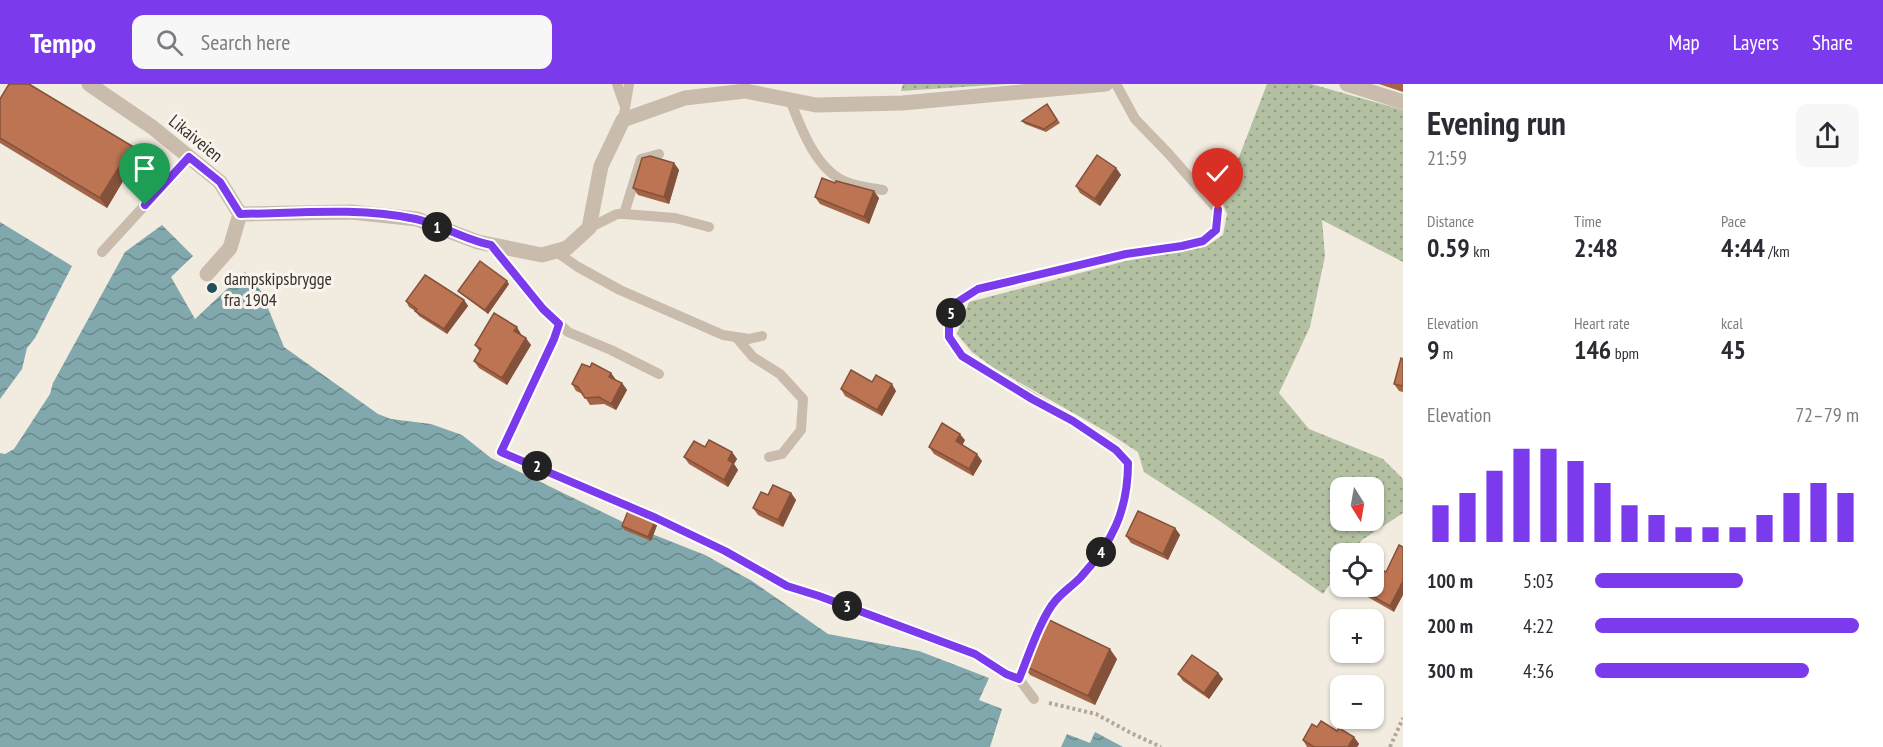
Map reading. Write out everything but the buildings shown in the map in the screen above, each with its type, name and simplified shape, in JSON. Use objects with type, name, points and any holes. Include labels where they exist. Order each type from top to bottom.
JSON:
[{"type":"street","name":"Likaiveien","points":[[89,84],[152,127],[220,182],[240,214]]},
{"type":"street","points":[[207,274],[230,248],[240,214],[351,212],[417,219],[478,242],[542,255],[567,248],[589,228],[601,166],[624,113],[685,98],[745,91],[816,105],[903,103],[1106,84]]},
{"type":"street","points":[[1347,84],[1403,102]]},
{"type":"lane","points":[[617,84],[624,113]]},
{"type":"lane","points":[[624,113],[629,84]]},
{"type":"lane","points":[[1034,699],[1019,679],[1034,641],[1055,601],[1100,555],[1120,520],[1128,488],[1128,463],[1116,450],[1073,421],[962,356],[949,337],[949,318],[956,303],[978,289],[1126,254],[1203,241],[1216,230],[1218,210],[1135,119],[1116,84]]},
{"type":"lane","points":[[790,100],[804,135],[821,163],[844,182],[883,190]]},
{"type":"lane","points":[[624,214],[641,159],[659,154]]},
{"type":"lane","points":[[102,252],[189,157]]},
{"type":"lane","points":[[589,228],[617,214],[675,218],[709,227]]},
{"type":"lane","points":[[491,245],[543,309],[568,332],[611,350],[658,374]]},
{"type":"lane","points":[[555,251],[578,267],[620,290],[723,336],[749,339],[762,336]]},
{"type":"lane","points":[[736,337],[753,357],[780,374],[803,399],[801,430],[782,454],[769,457]]},
{"type":"path","points":[[559,324],[501,452],[635,509]]},
{"type":"path","points":[[645,514],[725,551],[787,586],[975,654],[1006,674],[1019,679]]},
{"type":"path","points":[[1034,699],[1096,714],[1161,747]]},
{"type":"path","points":[[1390,747],[1403,718]]},
{"type":"green space","points":[[903,84],[1008,84],[901,91]]},
{"type":"green space","points":[[1267,84],[1311,84],[1403,110],[1403,262],[1322,220],[1325,256],[1310,327],[1279,393],[1309,429],[1383,459],[1403,479],[1403,513],[1384,526],[1384,477],[1330,477],[1330,531],[1376,531],[1360,543],[1330,543],[1330,584],[1323,594],[1214,517],[1144,472],[1138,452],[994,368],[972,352],[957,334],[969,302],[1126,261],[1205,247],[1223,235],[1227,214],[1218,192],[1239,157]]},
{"type":"water","points":[[0,222],[72,266],[35,338],[27,348],[22,369],[0,399]]},
{"type":"water","points":[[162,225],[193,256],[171,277],[195,319],[245,272],[261,291],[284,347],[378,414],[391,419],[431,424],[462,435],[491,458],[627,524],[705,555],[752,581],[828,634],[919,651],[989,678],[979,700],[1002,709],[990,747],[0,747],[0,453],[5,454],[14,449],[50,394],[53,383],[125,252]]},
{"type":"water","points":[[1095,732],[1123,747],[1061,747],[1067,734],[1090,743]]},
{"type":"place","name":"dampskipsbrygge fra 1904","points":[[212,288]]},
{"type":"route","points":[[145,205],[189,157],[220,182],[240,214],[351,212],[417,219],[491,245],[543,309],[559,324],[501,452],[656,518],[725,551],[787,586],[975,654],[1006,674],[1019,679],[1034,641],[1055,601],[1100,555],[1120,520],[1128,488],[1128,463],[1116,450],[1073,421],[962,356],[949,337],[949,318],[956,303],[978,289],[1126,254],[1203,241],[1216,230],[1218,210]]}]
